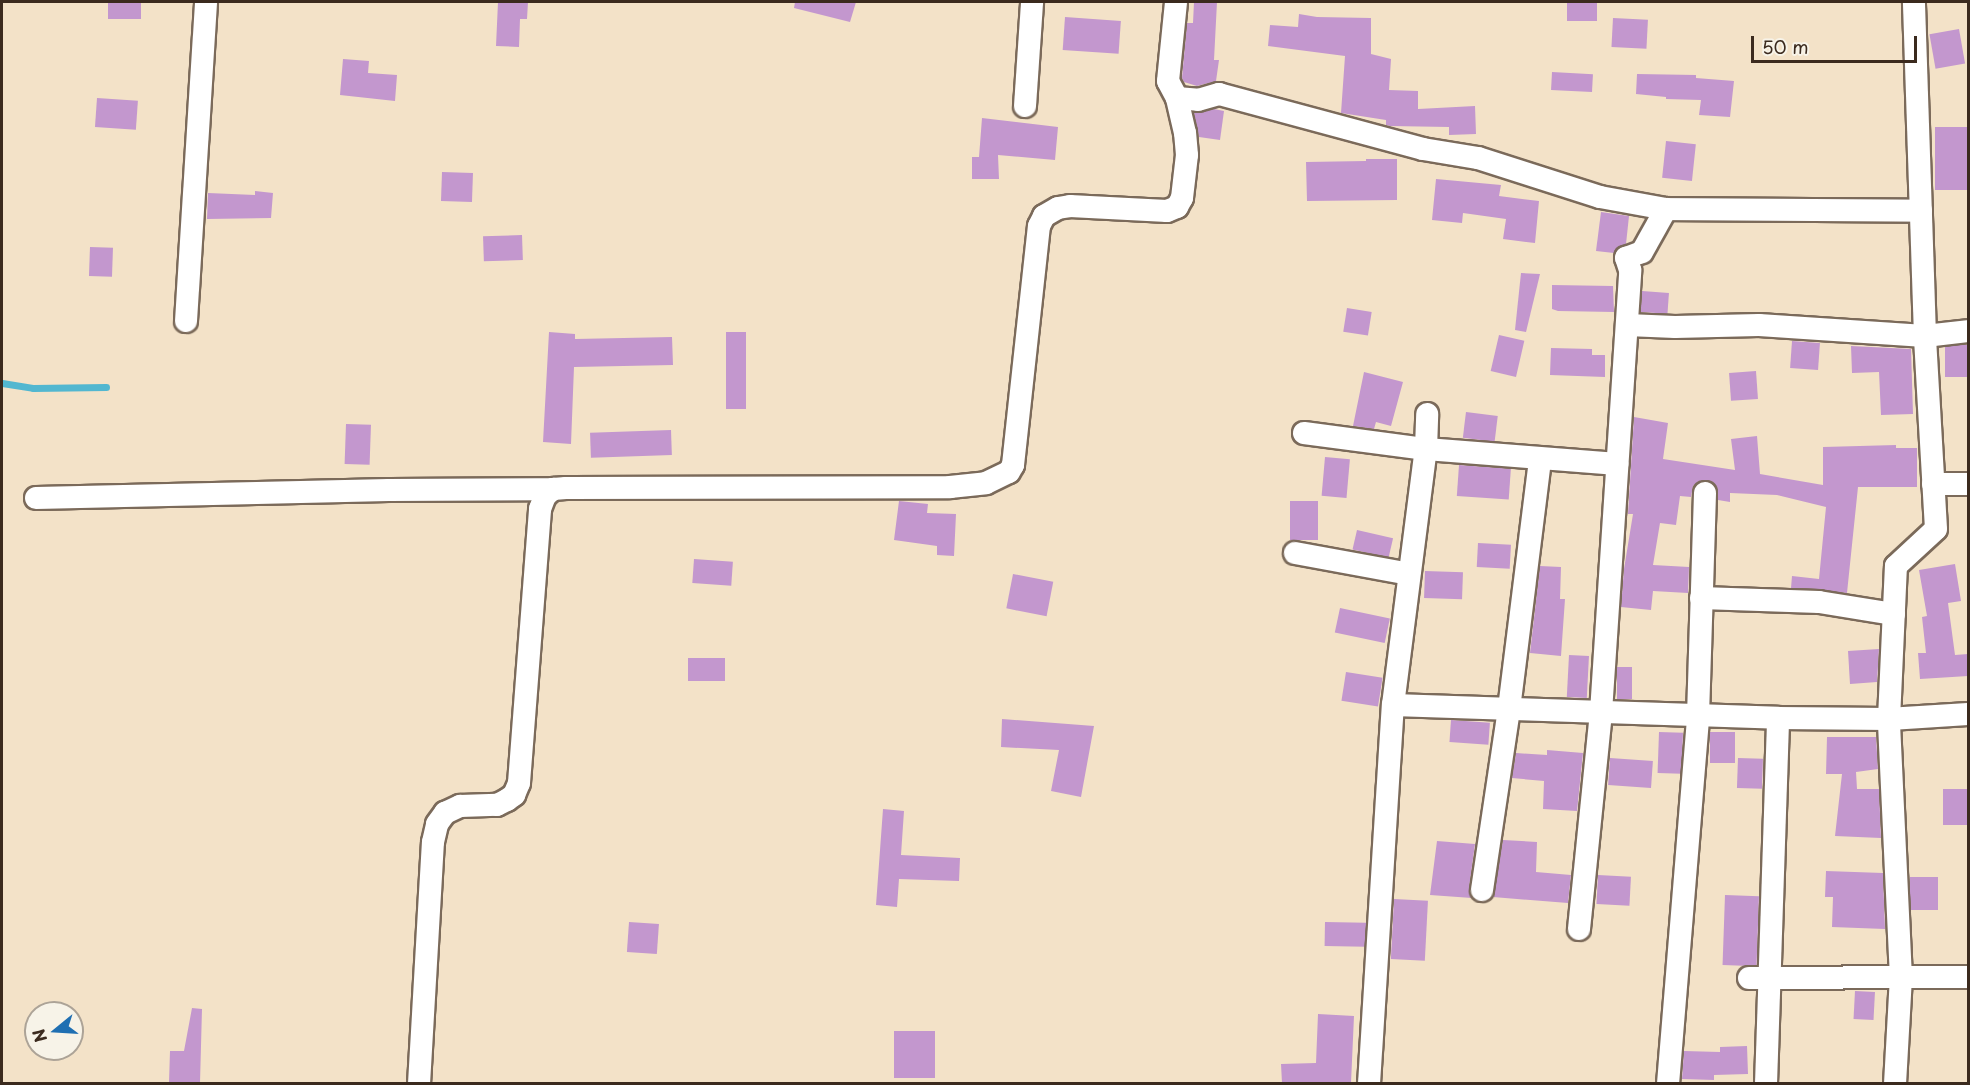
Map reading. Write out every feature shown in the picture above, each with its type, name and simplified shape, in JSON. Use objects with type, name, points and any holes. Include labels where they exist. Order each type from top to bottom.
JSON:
[{"type":"street","points":[[186,321],[206,2]]},
{"type":"street","points":[[1025,106],[1032,2]]},
{"type":"street","points":[[36,498],[389,490],[950,487],[999,479],[1009,472],[1013,465],[1040,226],[1044,216],[1058,208],[1070,206],[1167,211],[1177,207],[1182,198],[1187,155],[1177,98],[1168,81],[1176,2]]},
{"type":"street","points":[[1895,1083],[1901,978],[1889,719],[1896,566],[1936,529],[1925,336],[1914,2]]},
{"type":"street","points":[[1177,98],[1198,100],[1219,94],[1423,148],[1478,158],[1600,197],[1666,209],[1921,211]]},
{"type":"street","points":[[1580,929],[1601,712],[1630,270],[1626,258],[1642,252],[1666,209]]},
{"type":"street","points":[[1627,324],[1675,327],[1759,325],[1925,336],[1968,331]]},
{"type":"street","points":[[1369,1083],[1393,705],[1426,449],[1427,414]]},
{"type":"street","points":[[1304,433],[1426,449],[1617,464]]},
{"type":"street","points":[[1482,890],[1509,709],[1540,459]]},
{"type":"street","points":[[1933,484],[1968,483]]},
{"type":"street","points":[[419,1083],[433,842],[437,824],[446,813],[460,806],[496,805],[507,800],[514,795],[519,783],[540,509],[545,496],[554,489]]},
{"type":"street","points":[[1668,1083],[1698,716],[1705,493]]},
{"type":"street","points":[[1295,553],[1409,574]]},
{"type":"street","points":[[1701,598],[1819,602],[1894,614]]},
{"type":"street","points":[[1393,705],[1778,718],[1889,719],[1968,714]]},
{"type":"street","points":[[1766,1083],[1760,978],[1778,718]]},
{"type":"street","points":[[1760,978],[1968,977]]},
{"type":"building","points":[[108,2],[141,2],[141,19],[108,19]]},
{"type":"building","points":[[498,2],[528,2],[527,19],[520,19],[519,47],[496,46]]},
{"type":"building","points":[[795,2],[856,2],[850,22],[794,8]]},
{"type":"building","points":[[1194,2],[1217,2],[1214,60],[1219,60],[1216,81],[1197,86],[1184,82],[1182,78],[1187,23],[1193,23]]},
{"type":"building","points":[[1567,2],[1597,2],[1597,21],[1567,21]]},
{"type":"building","points":[[1299,14],[1317,17],[1371,18],[1371,54],[1391,59],[1389,90],[1418,91],[1418,109],[1475,106],[1476,134],[1449,135],[1449,127],[1390,126],[1386,125],[1386,120],[1341,113],[1345,56],[1268,46],[1270,25],[1298,27]]},
{"type":"building","points":[[1065,17],[1121,21],[1119,54],[1063,50]]},
{"type":"building","points":[[1613,18],[1648,20],[1646,49],[1611,47]]},
{"type":"building","points":[[1959,29],[1965,63],[1936,69],[1929,34]]},
{"type":"building","points":[[343,59],[369,61],[368,73],[397,75],[395,101],[340,95]]},
{"type":"building","points":[[1552,72],[1593,74],[1592,92],[1551,90]]},
{"type":"building","points":[[1637,74],[1696,75],[1696,78],[1734,81],[1730,117],[1699,115],[1701,100],[1666,99],[1666,97],[1636,94]]},
{"type":"building","points":[[97,98],[138,101],[136,130],[95,127]]},
{"type":"building","points":[[1214,109],[1224,111],[1220,140],[1199,137],[1194,113]]},
{"type":"building","points":[[982,118],[1058,127],[1055,160],[998,155],[999,179],[972,179],[972,157],[979,157]]},
{"type":"building","points":[[1935,127],[1968,127],[1968,190],[1935,190]]},
{"type":"building","points":[[1666,141],[1696,144],[1692,181],[1662,178]]},
{"type":"building","points":[[1366,159],[1397,159],[1397,200],[1307,201],[1306,162],[1366,161]]},
{"type":"building","points":[[442,172],[473,173],[472,202],[441,201]]},
{"type":"building","points":[[1436,179],[1501,185],[1499,196],[1539,201],[1535,243],[1503,239],[1506,219],[1463,213],[1462,223],[1432,220]]},
{"type":"building","points":[[255,191],[273,193],[271,218],[207,219],[208,193],[255,195]]},
{"type":"building","points":[[1601,212],[1629,216],[1626,244],[1614,253],[1596,251]]},
{"type":"building","points":[[522,235],[523,260],[484,261],[483,236]]},
{"type":"building","points":[[90,247],[113,248],[112,277],[89,276]]},
{"type":"building","points":[[1521,273],[1540,274],[1526,332],[1515,330]]},
{"type":"building","points":[[1552,285],[1613,286],[1614,312],[1552,309]]},
{"type":"building","points":[[1642,291],[1669,293],[1667,314],[1641,312]]},
{"type":"building","points":[[1347,308],[1372,312],[1368,336],[1343,332]]},
{"type":"building","points":[[549,332],[575,334],[575,339],[672,337],[673,365],[574,367],[571,444],[543,442]]},
{"type":"building","points":[[726,332],[746,332],[746,409],[726,409]]},
{"type":"building","points":[[1499,335],[1524,341],[1516,377],[1491,371]]},
{"type":"building","points":[[1792,341],[1820,343],[1818,370],[1790,368]]},
{"type":"building","points":[[1945,345],[1968,345],[1968,377],[1945,377]]},
{"type":"building","points":[[1851,346],[1911,349],[1913,414],[1881,415],[1879,372],[1852,373]]},
{"type":"building","points":[[1551,348],[1592,349],[1592,355],[1605,355],[1605,377],[1550,375]]},
{"type":"building","points":[[1756,371],[1758,399],[1731,401],[1729,373]]},
{"type":"building","points":[[1364,372],[1403,382],[1391,426],[1376,422],[1374,429],[1353,426]]},
{"type":"building","points":[[1466,412],[1498,416],[1495,442],[1463,438]]},
{"type":"building","points":[[1634,417],[1668,423],[1663,459],[1735,470],[1731,439],[1757,436],[1760,474],[1823,485],[1823,447],[1896,445],[1896,448],[1917,448],[1917,487],[1858,487],[1847,593],[1791,588],[1792,576],[1819,579],[1826,507],[1777,495],[1730,493],[1730,502],[1718,500],[1717,487],[1713,482],[1699,481],[1693,486],[1691,497],[1680,496],[1676,525],[1660,523],[1653,565],[1689,567],[1688,593],[1653,591],[1651,610],[1621,607],[1624,569],[1633,514],[1628,514]]},
{"type":"building","points":[[346,424],[371,425],[370,465],[345,464]]},
{"type":"building","points":[[671,430],[672,455],[591,458],[590,433]]},
{"type":"building","points":[[1325,457],[1350,459],[1347,498],[1322,496]]},
{"type":"building","points":[[1459,465],[1511,469],[1509,500],[1457,496]]},
{"type":"building","points":[[899,501],[928,504],[927,513],[956,514],[954,556],[937,555],[937,546],[894,540]]},
{"type":"building","points":[[1290,501],[1318,501],[1318,540],[1290,540]]},
{"type":"building","points":[[1357,530],[1393,538],[1389,558],[1353,549]]},
{"type":"building","points":[[1478,543],[1511,545],[1510,569],[1477,567]]},
{"type":"building","points":[[694,559],[733,562],[731,586],[692,583]]},
{"type":"building","points":[[1955,564],[1961,601],[1948,603],[1955,655],[1968,654],[1968,676],[1920,679],[1918,653],[1926,653],[1922,617],[1927,616],[1919,570]]},
{"type":"building","points":[[1540,566],[1561,567],[1560,599],[1565,599],[1561,656],[1530,653]]},
{"type":"building","points":[[1425,571],[1463,572],[1462,599],[1424,598]]},
{"type":"building","points":[[1013,574],[1053,582],[1047,616],[1006,608]]},
{"type":"building","points":[[1340,608],[1390,619],[1385,643],[1335,632]]},
{"type":"building","points":[[1879,649],[1877,682],[1850,684],[1848,651]]},
{"type":"building","points":[[1569,655],[1589,656],[1587,698],[1567,697]]},
{"type":"building","points":[[688,658],[725,658],[725,681],[688,681]]},
{"type":"building","points":[[1617,667],[1632,667],[1632,699],[1617,699]]},
{"type":"building","points":[[1346,672],[1383,678],[1378,706],[1341,701]]},
{"type":"building","points":[[1002,719],[1094,726],[1081,797],[1051,791],[1059,750],[1001,747]]},
{"type":"building","points":[[1451,720],[1490,723],[1488,745],[1449,742]]},
{"type":"building","points":[[1659,732],[1683,733],[1682,774],[1658,773]]},
{"type":"building","points":[[1710,732],[1735,732],[1735,763],[1710,763]]},
{"type":"building","points":[[1827,737],[1876,737],[1878,769],[1856,772],[1857,789],[1879,789],[1881,838],[1835,836],[1842,774],[1826,774]]},
{"type":"building","points":[[1547,750],[1583,753],[1577,811],[1543,809],[1544,781],[1512,778],[1516,753],[1547,755]]},
{"type":"building","points":[[1610,758],[1653,761],[1651,788],[1608,785]]},
{"type":"building","points":[[1738,758],[1763,759],[1762,789],[1737,788]]},
{"type":"building","points":[[1943,789],[1968,789],[1968,825],[1943,825]]},
{"type":"building","points":[[883,809],[904,811],[901,855],[960,858],[959,881],[899,879],[897,907],[876,905]]},
{"type":"building","points":[[1503,840],[1537,842],[1536,872],[1571,875],[1568,903],[1493,897]]},
{"type":"building","points":[[1437,841],[1475,844],[1469,888],[1472,898],[1430,895]]},
{"type":"building","points":[[1826,871],[1883,873],[1885,929],[1832,927],[1833,897],[1825,897]]},
{"type":"building","points":[[1598,875],[1631,877],[1629,906],[1596,904]]},
{"type":"building","points":[[1910,877],[1938,877],[1938,910],[1910,910]]},
{"type":"building","points":[[1725,895],[1759,896],[1757,966],[1723,965]]},
{"type":"building","points":[[1394,899],[1428,901],[1425,961],[1391,959]]},
{"type":"building","points":[[629,922],[659,924],[657,954],[627,952]]},
{"type":"building","points":[[1325,922],[1366,923],[1366,947],[1325,946]]},
{"type":"building","points":[[1855,991],[1875,992],[1874,1020],[1854,1019]]},
{"type":"building","points":[[192,1008],[202,1009],[200,1083],[169,1083],[170,1051],[184,1051]]},
{"type":"building","points":[[1318,1014],[1354,1016],[1351,1083],[1282,1083],[1281,1064],[1316,1063]]},
{"type":"building","points":[[894,1031],[935,1031],[935,1078],[894,1078]]},
{"type":"building","points":[[1747,1046],[1748,1074],[1714,1075],[1714,1080],[1682,1079],[1684,1051],[1720,1052],[1720,1047]]},
{"type":"waterway","points":[[2,383],[33,388],[106,387]]}]
